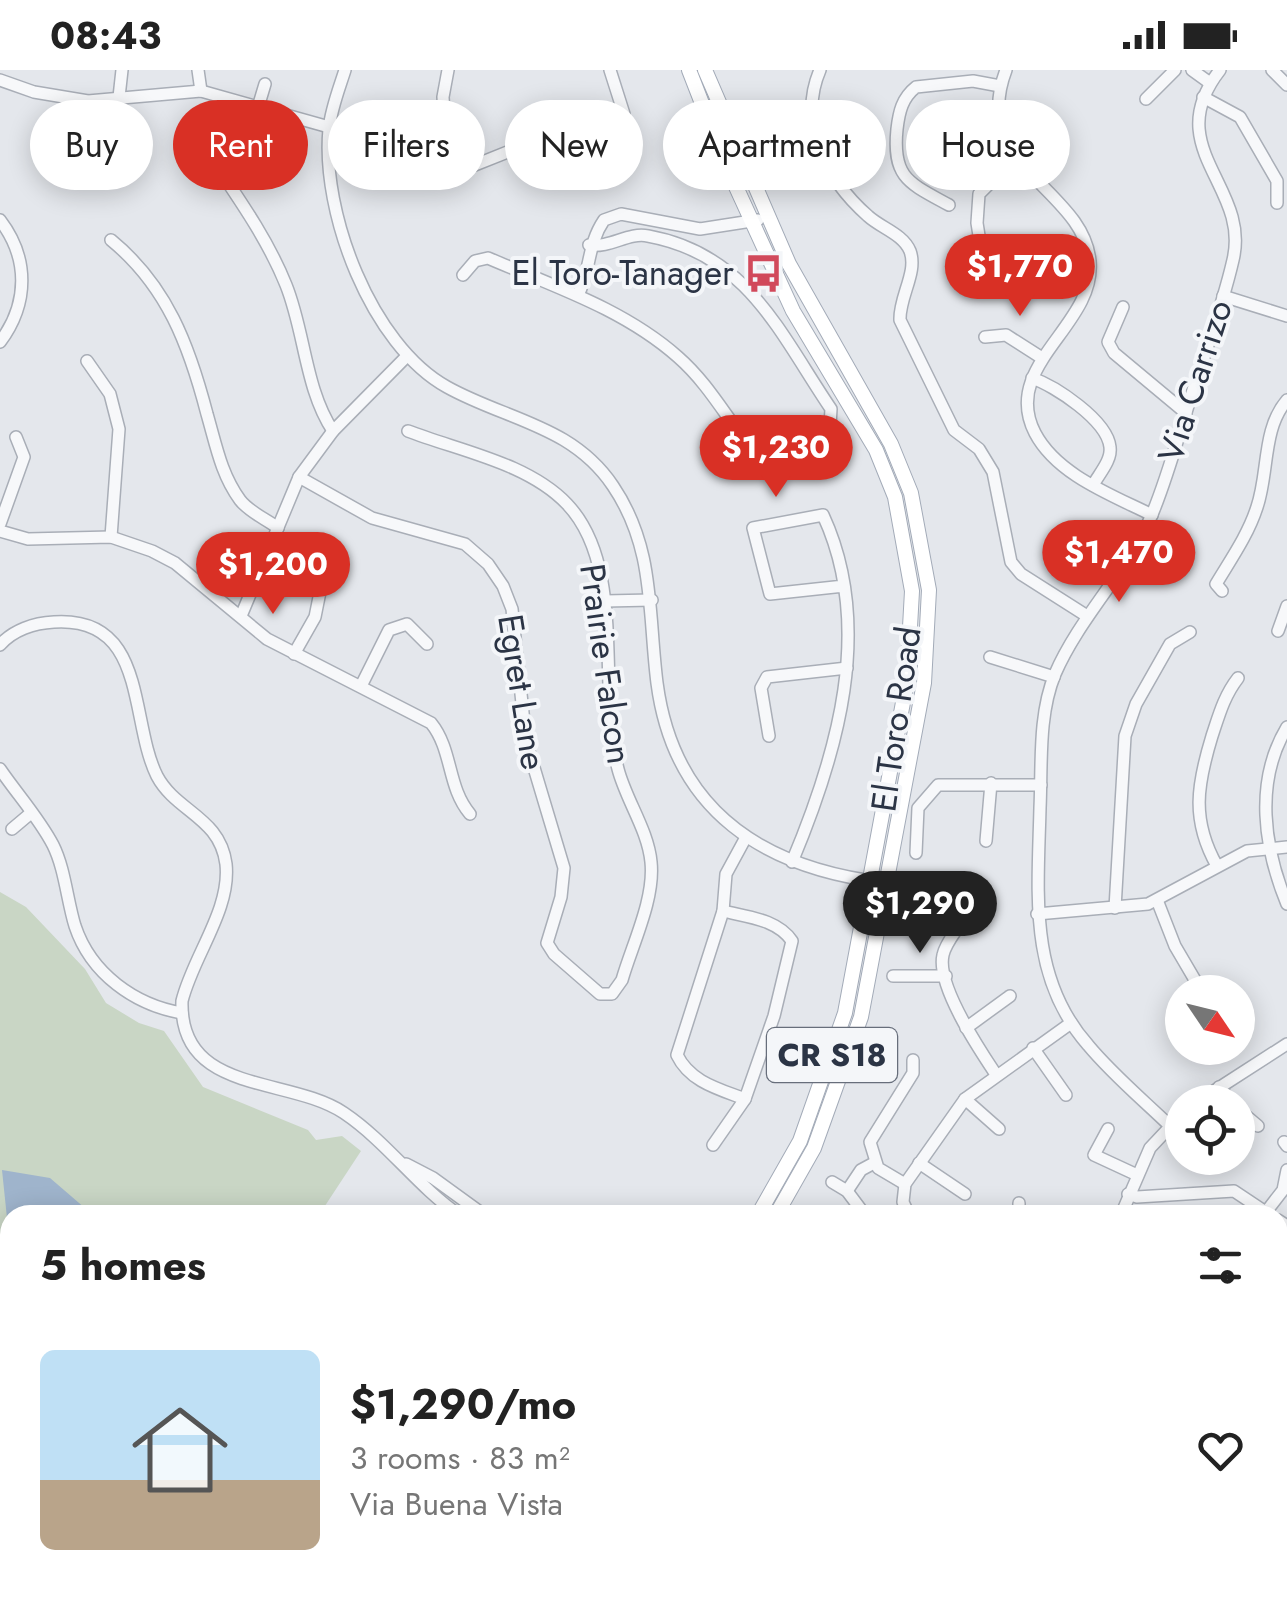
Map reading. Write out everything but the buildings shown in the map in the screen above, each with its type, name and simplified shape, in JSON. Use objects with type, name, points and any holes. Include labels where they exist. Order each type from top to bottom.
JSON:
[{"type":"main road","name":"El Toro Road","points":[[689,70],[760,220],[891,444],[911,493],[924,546],[929,590],[924,682],[861,1017],[841,1082],[814,1148],[782,1205]]},
{"type":"main road","name":"El Toro Road","points":[[705,70],[794,311],[876,450],[895,497],[912,591],[908,681],[845,1014],[800,1141],[764,1205]]},
{"type":"street","points":[[119,97],[122,70]]},
{"type":"street","points":[[198,70],[201,90]]},
{"type":"street","points":[[336,100],[344,70]]},
{"type":"street","points":[[448,70],[443,97],[446,150],[475,164],[530,143],[621,128],[624,114],[610,70]]},
{"type":"street","points":[[820,70],[811,109],[812,136],[845,191],[909,250],[912,267],[899,304],[900,320],[954,430],[978,449],[993,472],[1011,562],[1021,574],[1087,616]]},
{"type":"street","points":[[999,100],[1006,70]]},
{"type":"street","points":[[1146,98],[1176,70]]},
{"type":"street","points":[[1192,70],[1210,83]]},
{"type":"street","name":"Via Carrizo","points":[[1165,1121],[1088,1046],[1071,1023],[1043,961],[1037,914],[1044,722],[1054,677],[1087,616],[1152,515],[1223,296],[1236,227],[1202,151],[1198,119],[1203,97],[1220,70]]},
{"type":"street","points":[[1272,70],[1287,85]]},
{"type":"street","points":[[0,80],[34,92],[88,101],[201,90],[243,100]]},
{"type":"street","points":[[949,205],[916,186],[898,170],[894,156],[900,107],[916,87],[973,80],[1000,86]]},
{"type":"street","points":[[261,100],[266,84]]},
{"type":"street","points":[[1203,97],[1240,116],[1277,181],[1277,203]]},
{"type":"street","points":[[232,190],[263,238],[287,287],[317,401],[333,431]]},
{"type":"street","points":[[334,190],[362,286],[407,356],[455,392],[542,425],[597,466],[634,520],[646,555],[665,725],[681,766],[702,797],[745,838],[792,862],[887,883]]},
{"type":"street","points":[[981,190],[976,202],[984,267],[994,275],[1006,274]]},
{"type":"street","points":[[1045,190],[1073,224],[1089,254],[1086,296],[1032,378],[1028,414],[1035,433],[1064,466],[1152,515]]},
{"type":"street","points":[[578,295],[585,280],[589,246],[604,220],[622,214],[700,228],[760,220]]},
{"type":"street","points":[[0,220],[20,257],[22,294],[18,314],[0,342]]},
{"type":"street","points":[[464,275],[484,257],[620,316],[678,358],[719,400],[755,452],[816,434],[832,422],[831,409],[752,289],[702,256],[650,236],[632,236],[606,247],[589,246]]},
{"type":"street","points":[[111,240],[136,261],[177,321],[194,363],[224,474],[243,504],[278,528]]},
{"type":"street","points":[[1223,296],[1287,316]]},
{"type":"street","points":[[1123,306],[1108,342],[1114,353],[1186,412]]},
{"type":"street","points":[[985,336],[1006,334],[1042,358]]},
{"type":"street","points":[[242,616],[299,477],[333,431],[407,356]]},
{"type":"street","points":[[87,362],[110,394],[119,429],[111,537]]},
{"type":"street","points":[[1032,378],[1062,390],[1109,441],[1110,456],[1094,485]]},
{"type":"street","points":[[1222,592],[1216,584],[1249,529],[1259,502],[1272,429],[1287,400]]},
{"type":"street","name":"Prairie Falcon","points":[[408,431],[513,469],[558,496],[580,524],[600,570],[605,601],[606,700],[618,768],[652,864],[622,980],[612,994]]},
{"type":"street","points":[[16,437],[24,457],[0,527],[28,539],[111,537],[176,564],[267,639],[431,723],[447,755],[456,796],[470,814]]},
{"type":"street","name":"Egret Lane","points":[[299,477],[372,518],[465,544],[503,586],[512,609],[526,741],[564,868],[561,898],[547,943],[554,954],[600,994],[612,994]]},
{"type":"street","points":[[792,862],[819,798],[845,700],[844,586],[826,520],[817,513],[753,528],[770,594],[844,586]]},
{"type":"street","points":[[294,654],[315,617],[320,592]]},
{"type":"street","points":[[605,601],[652,600]]},
{"type":"street","points":[[1278,631],[1287,606]]},
{"type":"street","points":[[4,640],[39,623],[75,622],[114,643],[128,667],[158,779],[216,832],[226,860],[227,884],[188,975],[182,1013],[195,1048],[230,1077],[316,1099],[344,1113],[445,1205]]},
{"type":"street","points":[[361,686],[389,630],[397,624],[406,624],[427,644]]},
{"type":"street","points":[[1115,908],[1124,736],[1136,704],[1170,644],[1190,632]]},
{"type":"street","points":[[990,656],[1054,677]]},
{"type":"street","points":[[769,736],[761,688],[767,678],[846,668]]},
{"type":"street","points":[[1218,866],[1199,825],[1198,783],[1220,709],[1238,678]]},
{"type":"street","points":[[1287,727],[1278,746],[1264,817],[1268,847],[1287,904]]},
{"type":"street","points":[[0,769],[54,846],[76,930],[95,961],[120,989],[148,1007],[182,1013]]},
{"type":"street","points":[[986,840],[990,782]]},
{"type":"street","points":[[916,853],[918,808],[938,785],[1041,785]]},
{"type":"street","points":[[12,829],[31,813]]},
{"type":"street","points":[[745,838],[726,874],[723,912],[677,1055],[683,1068],[707,1085],[745,1099]]},
{"type":"street","points":[[1037,914],[1115,908],[1156,900],[1248,851],[1287,847]]},
{"type":"street","points":[[1156,900],[1192,975]]},
{"type":"street","points":[[905,904],[948,905],[958,910],[954,917],[959,926],[943,955],[946,976],[966,1028],[996,1074]]},
{"type":"street","points":[[713,1145],[745,1099],[774,1016],[792,941],[785,930],[767,922],[723,912]]},
{"type":"street","points":[[893,976],[946,976]]},
{"type":"street","points":[[966,1028],[1010,996]]},
{"type":"street","points":[[904,1205],[905,1184],[965,1099],[1071,1023]]},
{"type":"street","points":[[1032,1048],[1066,1096]]},
{"type":"street","points":[[1224,1085],[1285,1048]]},
{"type":"street","points":[[905,1184],[884,1174],[874,1163],[870,1142],[914,1074],[913,1060]]},
{"type":"street","points":[[965,1099],[999,1129]]},
{"type":"street","points":[[1108,1129],[1094,1155],[1135,1174]]},
{"type":"street","points":[[1124,1205],[1135,1174],[1165,1131]]},
{"type":"street","points":[[397,1160],[441,1183],[471,1205]]},
{"type":"street","points":[[847,1191],[861,1170],[874,1163]]},
{"type":"street","points":[[919,1163],[965,1194]]},
{"type":"street","points":[[1274,1205],[1283,1190],[1287,1170]]},
{"type":"street","points":[[832,1182],[847,1191],[858,1205]]},
{"type":"street","points":[[438,1200],[441,1183]]},
{"type":"street","points":[[1128,1194],[1137,1198],[1234,1191],[1255,1205]]},
{"type":"green space","points":[[0,892],[26,907],[85,969],[106,1003],[139,1023],[164,1031],[203,1087],[308,1130],[316,1140],[342,1136],[361,1151],[326,1205],[0,1205]]},
{"type":"water","points":[[2,1170],[50,1178],[81,1205],[6,1205]]},
{"type":"place","name":"El Toro-Tanager","points":[[764,273]]}]
